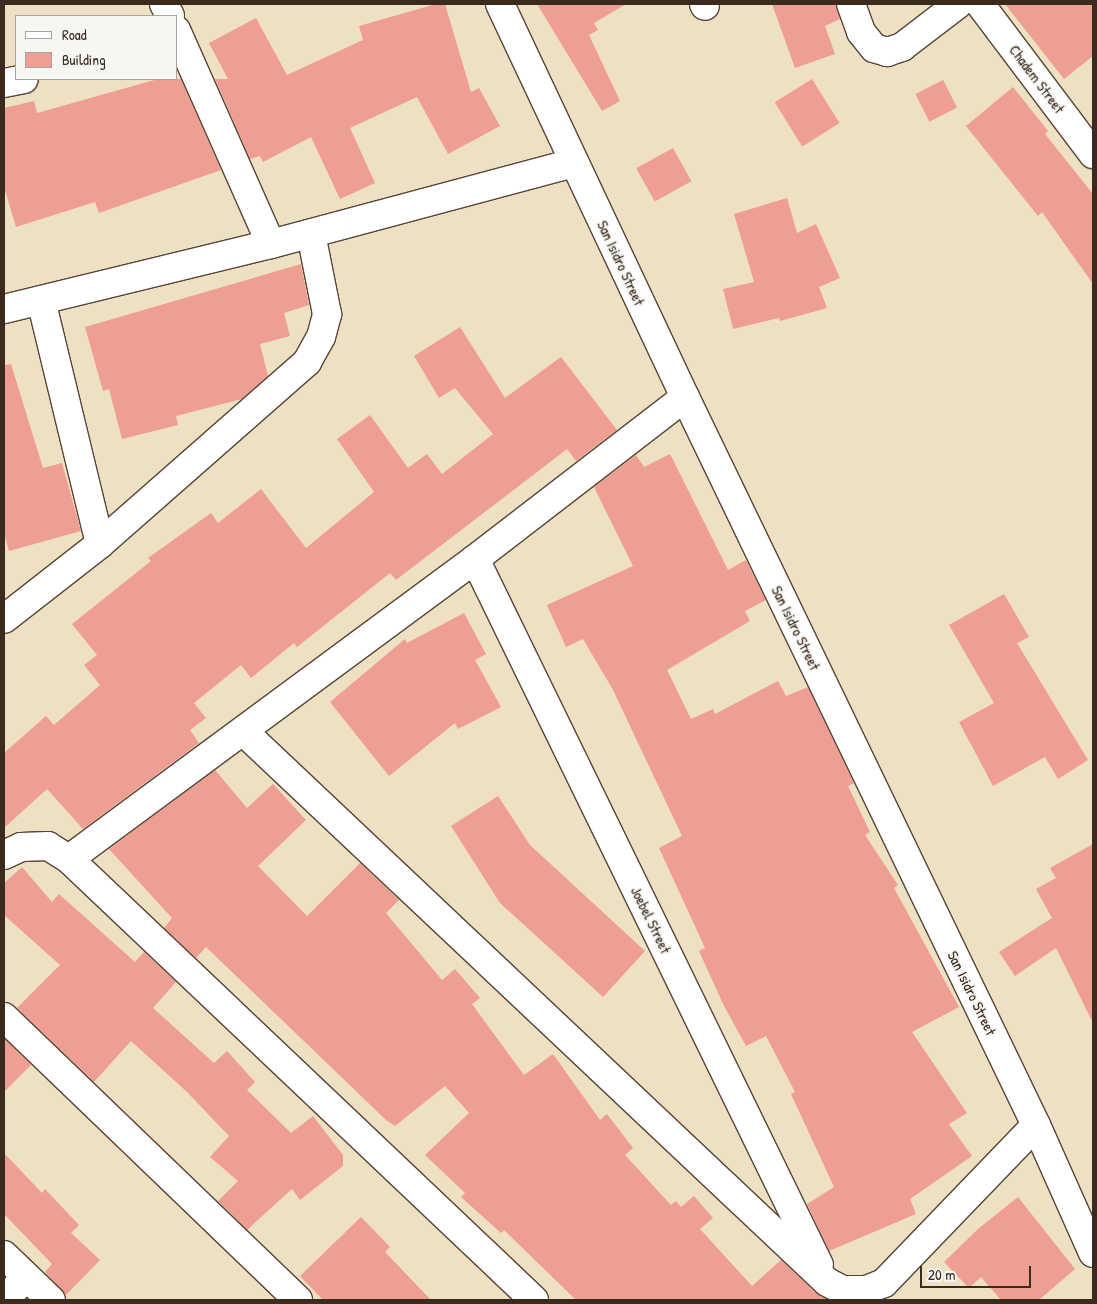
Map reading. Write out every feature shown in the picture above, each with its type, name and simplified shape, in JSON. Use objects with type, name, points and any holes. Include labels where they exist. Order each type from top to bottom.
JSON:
[{"type":"street","name":"San Isidro Street","points":[[500,4],[684,397],[1036,1125],[1093,1253]]},
{"type":"street","points":[[851,4],[861,32],[874,48],[887,52],[902,47],[958,4]]},
{"type":"street","name":"Chadem Street","points":[[980,4],[1093,154]]},
{"type":"street","points":[[178,40],[271,244]]},
{"type":"street","points":[[4,83],[19,80]]},
{"type":"street","points":[[4,309],[311,234],[573,163]]},
{"type":"street","points":[[4,619],[100,544],[307,362],[321,337],[327,314],[311,234]]},
{"type":"street","points":[[41,300],[100,544]]},
{"type":"street","points":[[69,859],[244,732],[475,559],[684,397]]},
{"type":"street","name":"Joebel Street","points":[[475,559],[827,1282]]},
{"type":"street","points":[[244,732],[827,1282],[843,1290],[866,1290],[884,1283],[1036,1125]]},
{"type":"street","points":[[4,855],[21,847],[48,846],[69,859],[534,1300]]},
{"type":"street","points":[[4,1017],[298,1300]]},
{"type":"street","points":[[4,1255],[51,1300]]},
{"type":"street","points":[[4,1300],[26,1277]]},
{"type":"building","points":[[436,4],[445,4],[471,92],[479,88],[500,126],[448,154],[417,97],[350,128],[375,183],[340,199],[311,137],[263,162],[260,156],[250,159],[215,79],[228,79],[209,43],[256,18],[287,75],[363,40],[359,26]]},
{"type":"building","points":[[537,4],[626,4],[594,23],[598,30],[589,35],[620,101],[602,111]]},
{"type":"building","points":[[772,4],[836,4],[840,19],[825,26],[835,54],[795,68]]},
{"type":"building","points":[[1005,4],[1093,4],[1093,56],[1064,79]]},
{"type":"building","points":[[181,79],[221,170],[99,213],[95,202],[16,227],[4,187],[4,108],[34,101],[37,113],[154,80]]},
{"type":"building","points":[[812,79],[840,123],[802,146],[775,102]]},
{"type":"building","points":[[943,80],[957,108],[929,122],[915,94]]},
{"type":"building","points":[[1013,87],[1048,131],[1045,134],[1093,194],[1093,284],[1042,212],[1038,216],[966,126]]},
{"type":"building","points":[[673,148],[691,181],[655,202],[636,168]]},
{"type":"building","points":[[787,198],[797,233],[816,224],[840,278],[819,287],[827,308],[780,321],[779,318],[733,329],[723,289],[754,282],[734,214]]},
{"type":"building","points":[[301,264],[309,305],[284,313],[290,336],[260,344],[268,376],[242,399],[176,416],[178,425],[122,439],[109,389],[103,391],[85,327]]},
{"type":"building","points":[[460,327],[505,398],[561,357],[617,430],[576,461],[567,449],[396,580],[390,573],[297,647],[294,643],[251,678],[241,665],[194,703],[206,718],[190,730],[199,743],[83,829],[47,789],[4,828],[4,753],[46,716],[54,725],[100,685],[84,665],[97,655],[72,624],[151,561],[148,558],[211,513],[218,523],[261,489],[306,548],[374,492],[337,439],[370,415],[408,468],[427,454],[442,474],[493,434],[455,388],[439,398],[414,356]]},
{"type":"building","points":[[11,364],[43,468],[62,463],[81,531],[9,551],[4,533],[4,365]]},
{"type":"building","points":[[670,454],[728,570],[746,560],[766,600],[745,611],[750,621],[667,670],[691,719],[713,709],[715,714],[778,681],[786,696],[808,687],[854,783],[848,786],[870,832],[865,835],[898,885],[894,888],[959,1007],[912,1032],[967,1113],[949,1124],[972,1156],[910,1199],[916,1214],[829,1251],[807,1204],[834,1187],[791,1094],[795,1092],[766,1036],[746,1046],[724,1006],[699,951],[705,948],[659,848],[682,836],[613,690],[583,639],[566,647],[547,605],[633,566],[594,487],[636,455],[644,467]]},
{"type":"building","points":[[1004,594],[1029,637],[1017,643],[1088,760],[1058,779],[1045,757],[993,786],[959,722],[994,703],[949,625]]},
{"type":"building","points":[[464,613],[486,654],[475,660],[501,707],[458,729],[455,723],[389,776],[330,702],[405,639],[407,643]]},
{"type":"building","points":[[215,770],[247,808],[273,784],[306,820],[258,866],[307,916],[360,863],[399,900],[386,913],[442,980],[455,969],[480,998],[472,1004],[524,1075],[553,1054],[600,1120],[607,1114],[633,1148],[625,1155],[671,1205],[676,1201],[681,1207],[694,1196],[713,1218],[700,1229],[752,1286],[781,1260],[816,1293],[829,1300],[576,1300],[504,1230],[501,1233],[461,1197],[465,1193],[425,1155],[469,1113],[445,1086],[395,1126],[386,1120],[206,947],[196,958],[164,928],[172,918],[109,849]]},
{"type":"building","points":[[498,796],[530,845],[645,951],[603,997],[500,903],[451,826]]},
{"type":"building","points":[[1093,844],[1093,1023],[1056,948],[1015,976],[999,952],[1052,918],[1036,889],[1056,878],[1050,868]]},
{"type":"building","points":[[22,867],[52,902],[59,894],[135,962],[144,952],[176,982],[153,1008],[214,1063],[227,1051],[255,1082],[247,1090],[291,1133],[313,1116],[343,1155],[343,1166],[300,1200],[292,1189],[247,1230],[218,1201],[238,1181],[210,1157],[229,1136],[187,1092],[131,1041],[94,1082],[17,1008],[60,965],[4,915],[4,883]]},
{"type":"building","points":[[4,1038],[31,1065],[4,1092]]},
{"type":"building","points":[[4,1153],[42,1193],[45,1189],[79,1225],[71,1233],[100,1260],[66,1295],[45,1272],[52,1264],[4,1214]]},
{"type":"building","points":[[1018,1197],[1075,1269],[1039,1300],[1001,1300],[981,1277],[969,1288],[944,1262],[978,1229]]},
{"type":"building","points":[[361,1217],[390,1247],[385,1252],[431,1300],[323,1300],[300,1276]]}]
